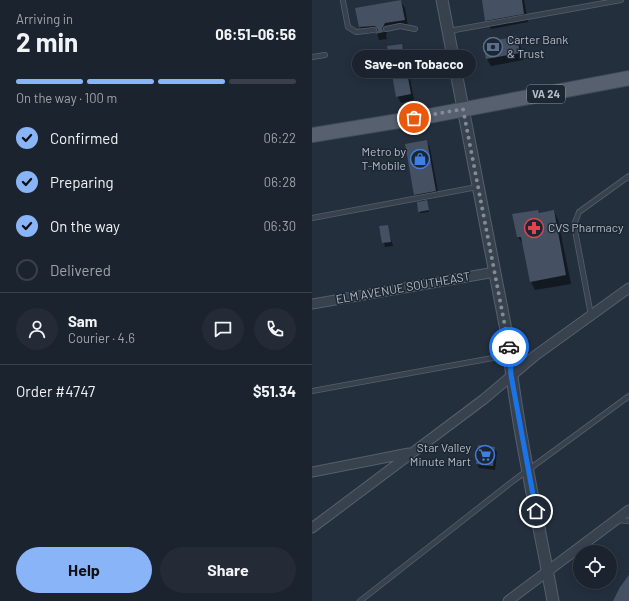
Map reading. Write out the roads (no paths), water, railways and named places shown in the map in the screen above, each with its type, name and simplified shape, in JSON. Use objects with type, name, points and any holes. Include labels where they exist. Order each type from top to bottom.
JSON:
[{"type":"main road","name":"VA 24","points":[[312,135],[629,78]]},
{"type":"street","points":[[442,0],[508,335],[511,375],[553,601]]},
{"type":"street","name":"ELM AVENUE SOUTHEAST","points":[[312,304],[495,272]]},
{"type":"street","points":[[312,528],[484,399],[511,375],[629,288]]},
{"type":"street","points":[[312,472],[411,453]]},
{"type":"street","points":[[508,601],[629,510]]},
{"type":"lane","points":[[447,31],[621,0]]},
{"type":"lane","points":[[343,1],[347,23],[352,30],[362,33],[374,30]]},
{"type":"lane","points":[[386,28],[400,26],[415,29]]},
{"type":"lane","points":[[312,57],[325,55]]},
{"type":"lane","points":[[591,315],[574,225],[575,218],[579,212],[629,176]]},
{"type":"lane","points":[[312,218],[478,187]]},
{"type":"lane","points":[[312,391],[509,355]]},
{"type":"lane","points":[[360,601],[528,471],[629,396]]},
{"type":"lane","points":[[616,520],[629,521]]},
{"type":"place","name":"Carter Bank & Trust","points":[[493,47]]},
{"type":"place","name":"Save-on Tobacco","points":[[414,118]]},
{"type":"place","name":"Metro by T-Mobile","points":[[420,159]]},
{"type":"place","name":"CVS Pharmacy","points":[[534,228]]},
{"type":"place","name":"Star Valley Minute Mart","points":[[485,455]]}]
